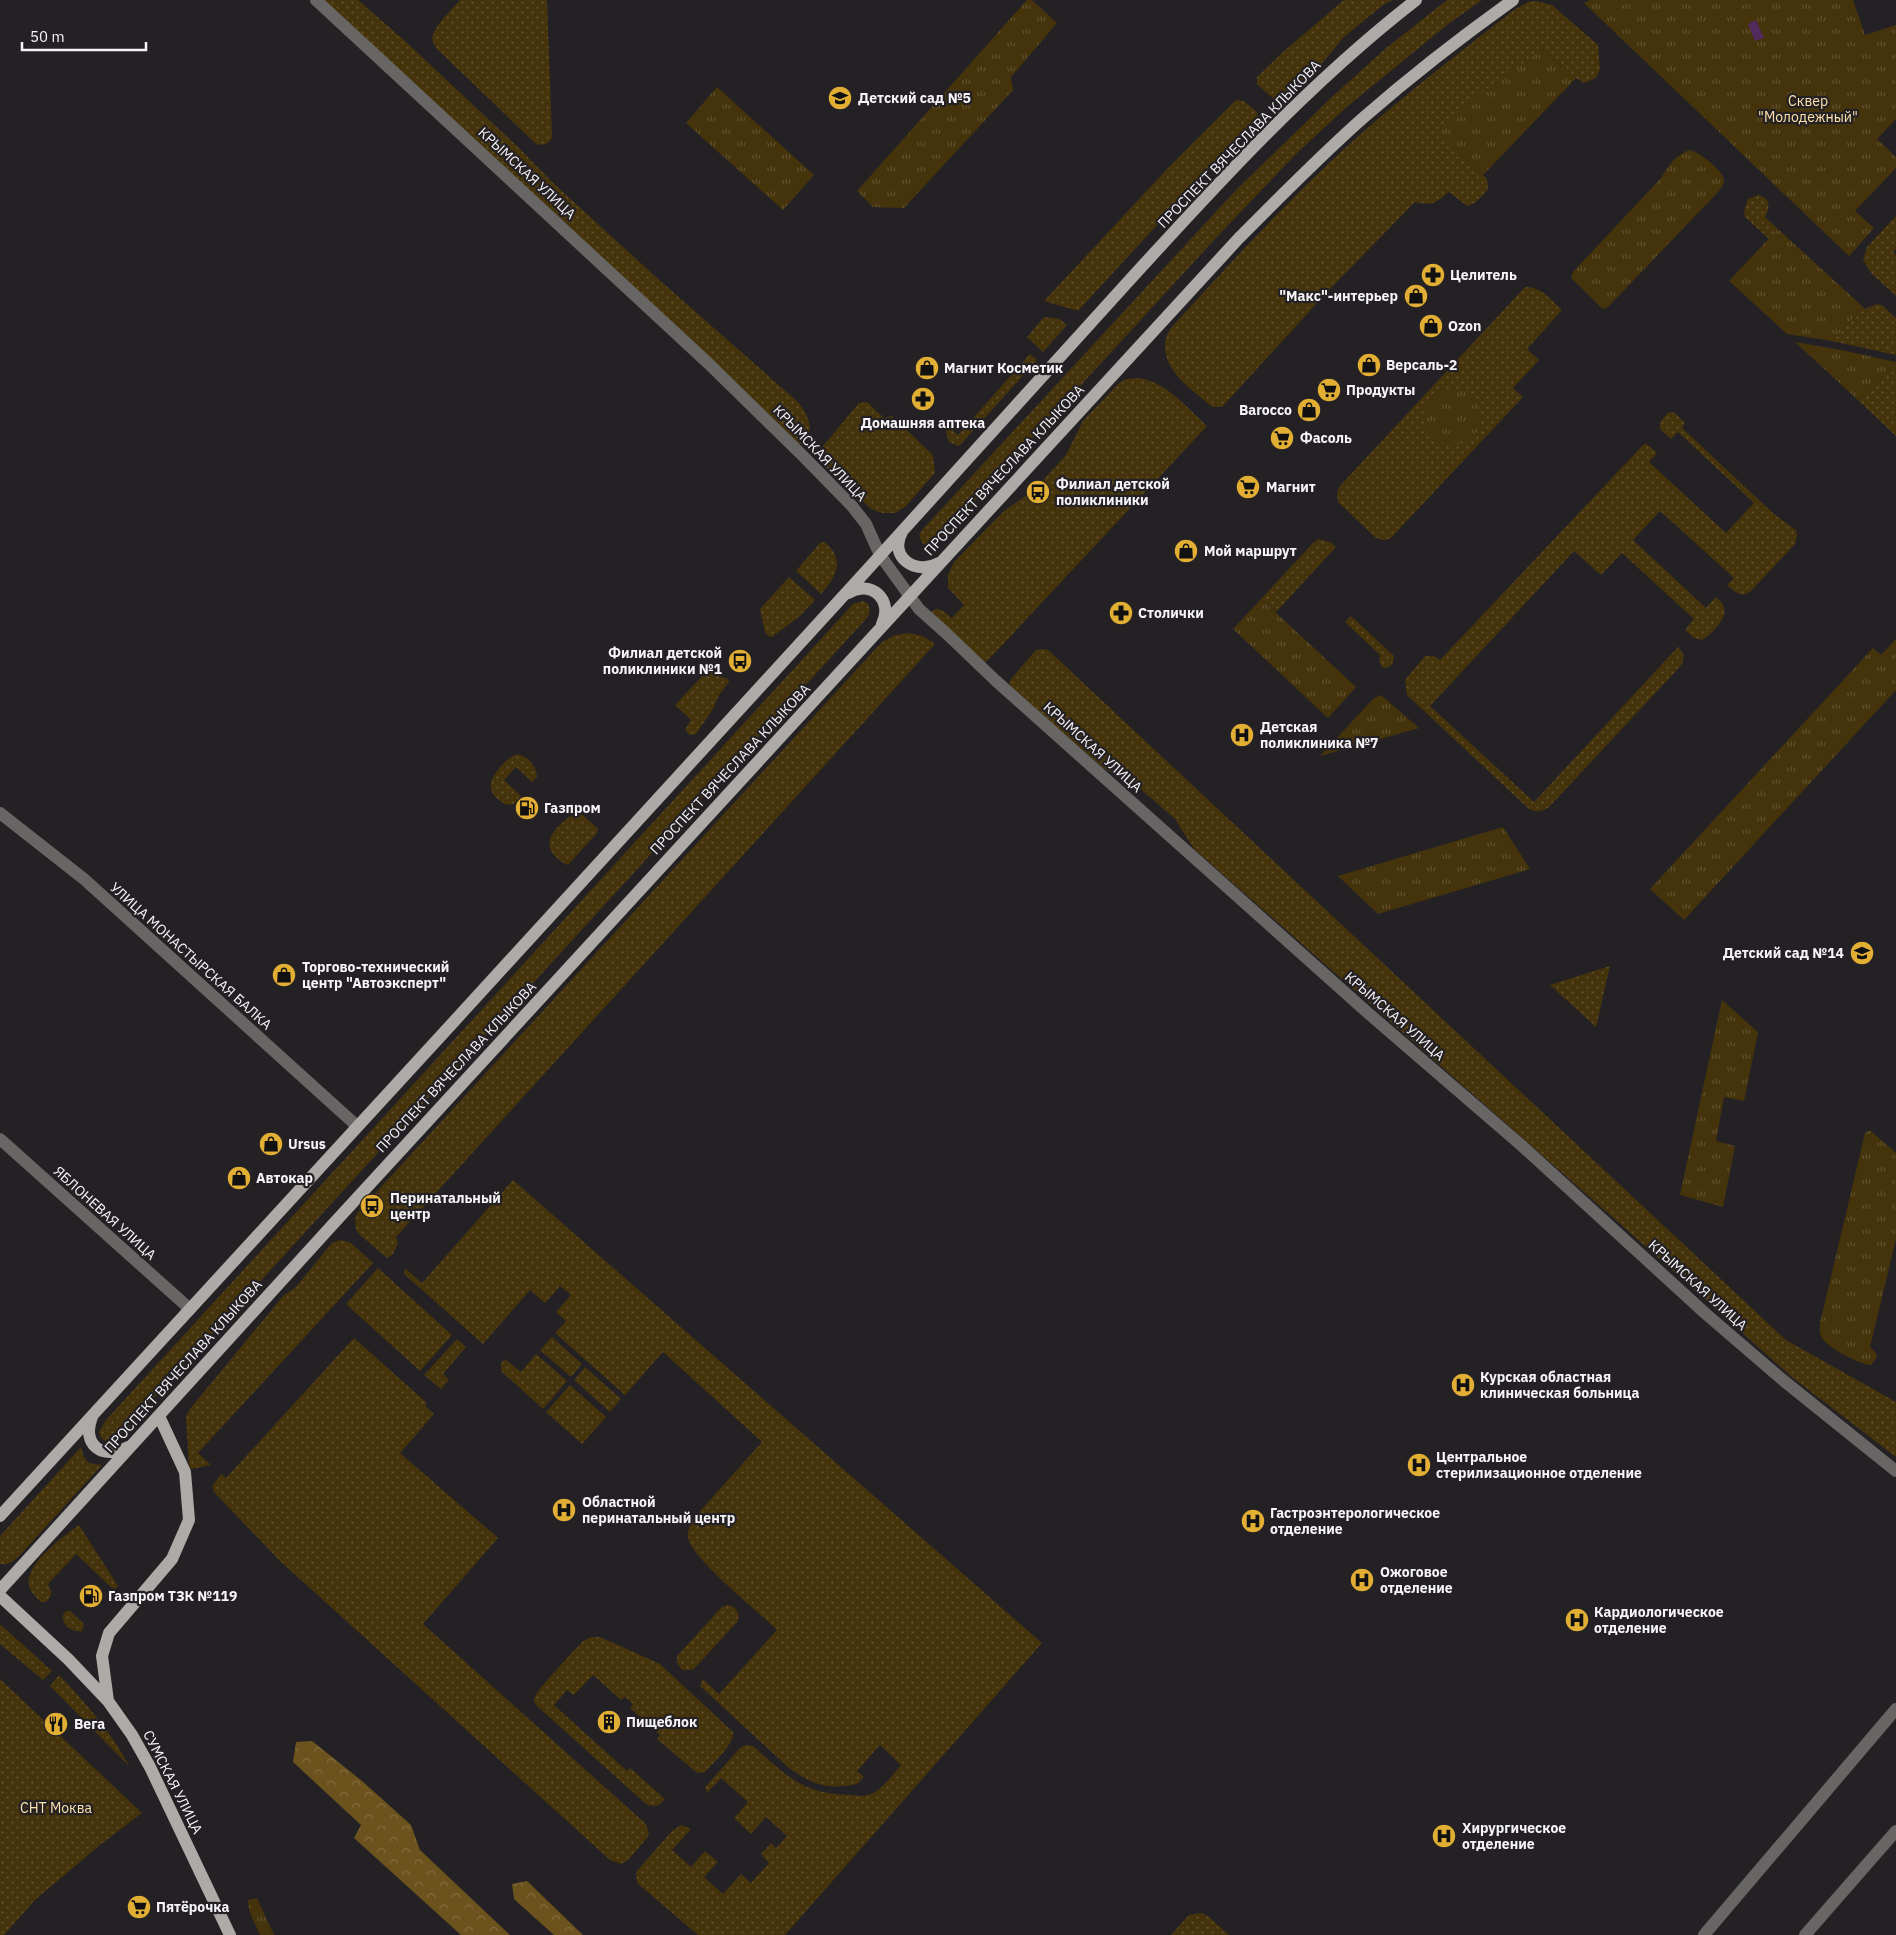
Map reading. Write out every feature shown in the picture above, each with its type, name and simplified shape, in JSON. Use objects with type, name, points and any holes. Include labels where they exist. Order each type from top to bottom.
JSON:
[{"type":"main road","name":"ПРОСПЕКТ ВЯЧЕСЛАВА КЛЫКОВА","points":[[0,1516],[843,596],[1200,203],[1273,127],[1331,71],[1416,0]]},
{"type":"main road","name":"ПРОСПЕКТ ВЯЧЕСЛАВА КЛЫКОВА","points":[[0,1590],[879,628],[1239,238],[1304,173],[1409,78],[1513,0]]},
{"type":"main road","points":[[905,528],[900,537],[899,548],[903,558],[910,565],[920,568],[931,567],[940,562]]},
{"type":"main road","points":[[843,596],[854,589],[862,588],[877,594],[883,601],[885,609],[884,619],[879,628]]},
{"type":"main road","points":[[93,1414],[88,1427],[94,1446],[110,1453],[132,1445]]},
{"type":"main road","points":[[108,1701],[102,1656],[109,1633],[172,1559],[189,1520],[185,1472],[159,1416]]},
{"type":"main road","name":"СУМСКАЯ УЛИЦА","points":[[0,1596],[68,1659],[108,1701],[132,1735],[150,1767],[230,1935]]},
{"type":"street","name":"КРЫМСКАЯ УЛИЦА","points":[[316,0],[695,350],[803,456],[852,506],[866,524],[880,555],[919,609],[995,680],[1368,1012],[1521,1145],[1706,1314],[1784,1381],[1896,1471]]},
{"type":"street","name":"УЛИЦА МОНАСТЫРСКАЯ БАЛКА","points":[[0,813],[84,880],[357,1126]]},
{"type":"street","name":"ЯБЛОНЕВАЯ УЛИЦА","points":[[0,1139],[190,1309]]},
{"type":"street","points":[[1704,1935],[1896,1709]]},
{"type":"street","points":[[1805,1935],[1896,1831]]},
{"type":"green space","points":[[322,0],[358,0],[405,41],[519,148],[553,183],[657,278],[798,402],[805,412],[810,428],[807,439],[803,444],[797,444]]},
{"type":"green space","points":[[460,0],[547,0],[552,138],[544,145],[536,144],[434,45],[432,37],[434,32]]},
{"type":"green space","points":[[1027,0],[1032,0],[1057,23],[1011,77],[1013,90],[904,208],[873,207],[857,191]]},
{"type":"green space","points":[[1344,0],[1393,0],[1383,5],[1344,37],[1318,68],[1284,101],[1276,101],[1257,84],[1257,77],[1284,51]]},
{"type":"green space","points":[[1447,0],[1482,0],[1447,25],[1349,105],[1298,152],[1215,239],[939,540],[931,546],[923,544],[919,536],[921,531],[1236,190],[1334,95],[1385,49]]},
{"type":"green space","name":"Сквер \"Молодежный\"","points":[[1590,0],[1853,0],[1865,35],[1896,25],[1896,119],[1877,139],[1896,157],[1896,168],[1855,211],[1874,228],[1849,256],[1584,3]]},
{"type":"green space","points":[[1536,1],[1552,5],[1598,45],[1600,69],[1596,78],[1584,83],[1544,49],[1438,133],[1487,179],[1487,191],[1475,203],[1467,206],[1449,192],[1434,203],[1415,202],[1329,290],[1222,407],[1212,407],[1188,387],[1174,372],[1169,363],[1165,341],[1170,329],[1268,223],[1374,122],[1514,10],[1528,2]]},
{"type":"green space","points":[[1544,49],[1576,78],[1483,175],[1437,133],[1485,90]]},
{"type":"green space","points":[[717,87],[814,175],[783,210],[686,123]]},
{"type":"green space","points":[[1236,100],[1244,101],[1257,112],[1258,120],[1078,311],[1044,301],[1169,167]]},
{"type":"green space","points":[[1690,150],[1705,158],[1721,173],[1723,185],[1608,307],[1603,309],[1571,278],[1573,272],[1662,177],[1673,160]]},
{"type":"green space","points":[[1758,195],[1765,198],[1768,203],[1765,217],[1778,229],[1769,239],[1745,217],[1744,211],[1748,199]]},
{"type":"green space","points":[[1896,216],[1896,249],[1893,252],[1896,255],[1896,296],[1872,274],[1863,260],[1867,247]]},
{"type":"green space","points":[[1778,229],[1863,307],[1832,341],[1787,334],[1729,281]]},
{"type":"green space","points":[[1525,287],[1541,291],[1562,310],[1527,349],[1539,360],[1513,388],[1523,397],[1390,539],[1376,538],[1338,502],[1337,494],[1339,487]]},
{"type":"green space","points":[[1877,304],[1883,306],[1896,318],[1896,355],[1832,341],[1863,307],[1865,309]]},
{"type":"green space","points":[[1044,317],[1060,319],[1067,325],[1043,352],[1027,337]]},
{"type":"green space","points":[[1795,342],[1841,350],[1896,362],[1859,401]]},
{"type":"green space","points":[[1030,354],[1037,360],[961,444],[958,446],[949,442],[946,432],[947,426],[958,435]]},
{"type":"green space","points":[[1896,362],[1896,436],[1859,401]]},
{"type":"green space","points":[[1127,379],[1147,380],[1166,389],[1207,426],[991,657],[986,662],[980,661],[929,615],[932,611],[938,609],[952,618],[964,605],[948,588],[948,575],[954,562],[1004,511],[1034,490],[1066,455],[1083,421],[1119,383]]},
{"type":"green space","points":[[1447,389],[1459,389],[1469,393],[1477,401],[1481,417],[1477,433],[1469,441],[1459,445],[1447,445],[1437,441],[1429,433],[1425,423],[1425,411],[1429,401],[1437,393]]},
{"type":"green space","points":[[867,402],[884,418],[892,416],[933,455],[935,473],[906,506],[895,513],[882,513],[871,509],[828,470],[821,455],[823,446],[859,403]]},
{"type":"green space","points":[[1669,412],[1675,413],[1685,423],[1682,428],[1774,514],[1796,530],[1795,544],[1751,591],[1739,594],[1727,585],[1734,578],[1660,511],[1633,540],[1706,608],[1716,597],[1723,604],[1724,616],[1714,630],[1702,640],[1694,638],[1685,630],[1694,619],[1622,553],[1601,575],[1574,551],[1430,706],[1534,802],[1678,647],[1684,655],[1682,664],[1676,671],[1549,807],[1539,811],[1529,809],[1407,695],[1405,680],[1425,656],[1434,656],[1440,660],[1644,444],[1647,444],[1657,453],[1649,462],[1726,533],[1754,503],[1678,432],[1671,439],[1660,429],[1660,422]]},
{"type":"green space","points":[[1318,539],[1330,542],[1336,547],[1276,612],[1261,599]]},
{"type":"green space","points":[[825,542],[831,549],[837,562],[831,581],[821,594],[796,571],[820,543]]},
{"type":"green space","points":[[789,577],[815,600],[800,616],[772,637],[768,636],[765,632],[760,609]]},
{"type":"green space","points":[[1261,599],[1356,687],[1328,718],[1233,629]]},
{"type":"green space","points":[[862,601],[868,604],[870,608],[866,619],[118,1437],[108,1442],[102,1439],[99,1432],[106,1420],[853,604]]},
{"type":"green space","points":[[1351,616],[1394,656],[1393,663],[1390,666],[1383,668],[1380,662],[1380,655],[1345,622]]},
{"type":"green space","points":[[909,633],[923,636],[935,644],[396,1237],[398,1243],[393,1254],[387,1258],[359,1234],[356,1230],[355,1218],[358,1212],[882,642],[895,635]]},
{"type":"green space","points":[[1896,639],[1896,690],[1684,920],[1650,889],[1873,648],[1881,655]]},
{"type":"green space","points":[[1036,650],[1048,650],[1786,1340],[1896,1402],[1896,1457],[1793,1378],[1194,849],[1175,819],[1135,784],[1103,768],[1012,688],[1009,683],[1011,679]]},
{"type":"green space","points":[[707,671],[728,679],[729,682],[696,734],[690,735],[685,730],[691,720],[675,705]]},
{"type":"green space","points":[[1381,695],[1419,728],[1320,756],[1374,698]]},
{"type":"green space","points":[[517,754],[531,762],[537,777],[532,782],[516,767],[504,780],[521,796],[514,804],[507,805],[495,797],[492,792],[491,782],[501,766]]},
{"type":"green space","points":[[575,813],[583,815],[598,829],[597,833],[568,865],[555,856],[549,844],[558,827]]},
{"type":"green space","points":[[1503,827],[1530,869],[1378,914],[1338,876]]},
{"type":"green space","points":[[1610,966],[1596,1027],[1550,985]]},
{"type":"green space","points":[[1722,1000],[1758,1032],[1744,1101],[1724,1097],[1716,1141],[1735,1146],[1723,1207],[1680,1195]]},
{"type":"green space","points":[[1871,1131],[1896,1153],[1896,1239],[1870,1347],[1877,1357],[1871,1365],[1853,1359],[1838,1351],[1825,1342],[1820,1334],[1820,1323],[1865,1133]]},
{"type":"green space","points":[[513,1180],[1042,1643],[785,1935],[698,1935],[637,1883],[636,1872],[672,1831],[681,1825],[691,1829],[672,1850],[691,1867],[705,1851],[718,1862],[704,1877],[723,1894],[741,1874],[751,1883],[769,1863],[761,1854],[771,1843],[776,1848],[787,1836],[766,1817],[751,1834],[734,1818],[748,1802],[721,1778],[707,1793],[705,1787],[740,1748],[746,1745],[753,1746],[775,1766],[796,1781],[807,1787],[833,1794],[859,1796],[872,1794],[886,1783],[901,1765],[880,1745],[857,1771],[864,1777],[857,1784],[829,1786],[813,1782],[789,1768],[700,1686],[703,1679],[719,1694],[777,1630],[713,1572],[692,1547],[688,1538],[688,1530],[693,1519],[762,1442],[663,1352],[625,1395],[555,1333],[566,1321],[556,1312],[571,1295],[560,1286],[545,1303],[530,1290],[483,1344],[404,1274],[405,1268],[422,1283]]},
{"type":"green space","points":[[341,1240],[351,1243],[373,1263],[198,1453],[211,1465],[192,1469],[189,1466],[186,1417],[189,1410],[283,1296],[295,1288],[332,1243]]},
{"type":"green space","points":[[378,1268],[452,1335],[420,1371],[346,1304]]},
{"type":"green space","points":[[552,1337],[582,1364],[571,1377],[540,1350]]},
{"type":"green space","points":[[354,1338],[427,1403],[425,1406],[434,1414],[400,1453],[498,1538],[423,1624],[646,1824],[649,1834],[647,1838],[628,1860],[621,1864],[610,1860],[280,1561],[213,1491],[213,1485],[221,1474],[226,1478]]},
{"type":"green space","points":[[457,1339],[466,1347],[443,1374],[449,1380],[441,1389],[424,1375]]},
{"type":"green space","points":[[536,1354],[567,1381],[543,1409],[501,1371],[501,1363],[505,1359],[521,1372]]},
{"type":"green space","points":[[585,1367],[621,1399],[610,1412],[574,1380]]},
{"type":"green space","points":[[570,1385],[606,1417],[582,1444],[546,1412]]},
{"type":"green space","points":[[81,1447],[84,1457],[89,1463],[102,1465],[18,1557],[8,1564],[0,1564],[0,1536]]},
{"type":"green space","points":[[79,1525],[118,1586],[114,1590],[76,1554],[48,1584],[51,1595],[46,1602],[41,1602],[32,1593],[29,1586],[29,1578],[33,1569],[46,1551]]},
{"type":"green space","points":[[727,1605],[737,1610],[738,1621],[693,1670],[682,1670],[677,1663],[677,1656],[722,1607]]},
{"type":"green space","points":[[66,1611],[70,1611],[84,1624],[82,1631],[68,1628],[63,1619]]},
{"type":"green space","points":[[0,1624],[52,1671],[43,1680],[0,1644]]},
{"type":"green space","points":[[591,1637],[600,1637],[660,1664],[733,1732],[731,1742],[723,1753],[705,1772],[697,1773],[657,1739],[660,1735],[630,1708],[633,1704],[625,1697],[621,1700],[593,1675],[574,1695],[567,1690],[554,1705],[627,1771],[630,1768],[665,1799],[656,1806],[646,1804],[537,1706],[535,1702],[536,1695],[548,1680],[583,1641]]},
{"type":"green space","points":[[59,1675],[98,1718],[130,1767],[50,1686]]},
{"type":"green space","name":"СНТ Моква","points":[[0,1679],[142,1813],[100,1845],[35,1900],[4,1935],[0,1935]]},
{"type":"green space","points":[[312,1741],[362,1781],[411,1825],[420,1850],[510,1935],[461,1935],[354,1838],[361,1825],[293,1762],[296,1742]]},
{"type":"green space","points":[[527,1881],[583,1935],[554,1935],[514,1899],[512,1884]]},
{"type":"green space","points":[[257,1898],[274,1935],[260,1935],[254,1922],[248,1900]]},
{"type":"green space","points":[[1201,1913],[1208,1916],[1229,1935],[1171,1935],[1189,1915]]},
{"type":"shaded area","points":[[1756,20],[1764,38],[1755,41],[1748,24]]},
{"type":"place","name":"Детский сад №5","points":[[840,98]]},
{"type":"place","name":"Целитель","points":[[1433,275]]},
{"type":"place","name":"\"Макс\"-интерьер","points":[[1416,296]]},
{"type":"place","name":"Ozon","points":[[1431,326]]},
{"type":"place","name":"Версаль-2","points":[[1369,365]]},
{"type":"place","name":"Магнит Косметик","points":[[927,368]]},
{"type":"place","name":"Продукты","points":[[1329,390]]},
{"type":"place","name":"Домашняя аптека","points":[[923,399]]},
{"type":"place","name":"Barocco","points":[[1309,410]]},
{"type":"place","name":"Фасоль","points":[[1282,438]]},
{"type":"place","name":"Магнит","points":[[1248,487]]},
{"type":"place","name":"Филиал детской поликлиники","points":[[1038,492]]},
{"type":"place","name":"Мой маршрут","points":[[1186,551]]},
{"type":"place","name":"Столички","points":[[1121,613]]},
{"type":"place","name":"Филиал детской поликлиники №1","points":[[740,661]]},
{"type":"place","name":"Детская поликлиника №7","points":[[1242,735]]},
{"type":"place","name":"Газпром","points":[[527,808]]},
{"type":"place","name":"Детский сад №14","points":[[1862,953]]},
{"type":"place","name":"Торгово-технический центр \"Автоэксперт\"","points":[[284,975]]},
{"type":"place","name":"Ursus","points":[[271,1144]]},
{"type":"place","name":"Автокар","points":[[239,1178]]},
{"type":"place","name":"Перинатальный центр","points":[[372,1206]]},
{"type":"place","name":"Курская областная клиническая больница","points":[[1463,1385]]},
{"type":"place","name":"Центральное стерилизационное отделение","points":[[1419,1465]]},
{"type":"place","name":"Областной перинатальный центр","points":[[564,1510]]},
{"type":"place","name":"Гастроэнтерологическое отделение","points":[[1253,1521]]},
{"type":"place","name":"Ожоговое отделение","points":[[1362,1580]]},
{"type":"place","name":"Газпром ТЗК №119","points":[[91,1596]]},
{"type":"place","name":"Кардиологическое отделение","points":[[1577,1620]]},
{"type":"place","name":"Пищеблок","points":[[609,1722]]},
{"type":"place","name":"Вега","points":[[56,1724]]},
{"type":"place","name":"Хирургическое отделение","points":[[1444,1836]]},
{"type":"place","name":"Пятёрочка","points":[[139,1907]]}]
